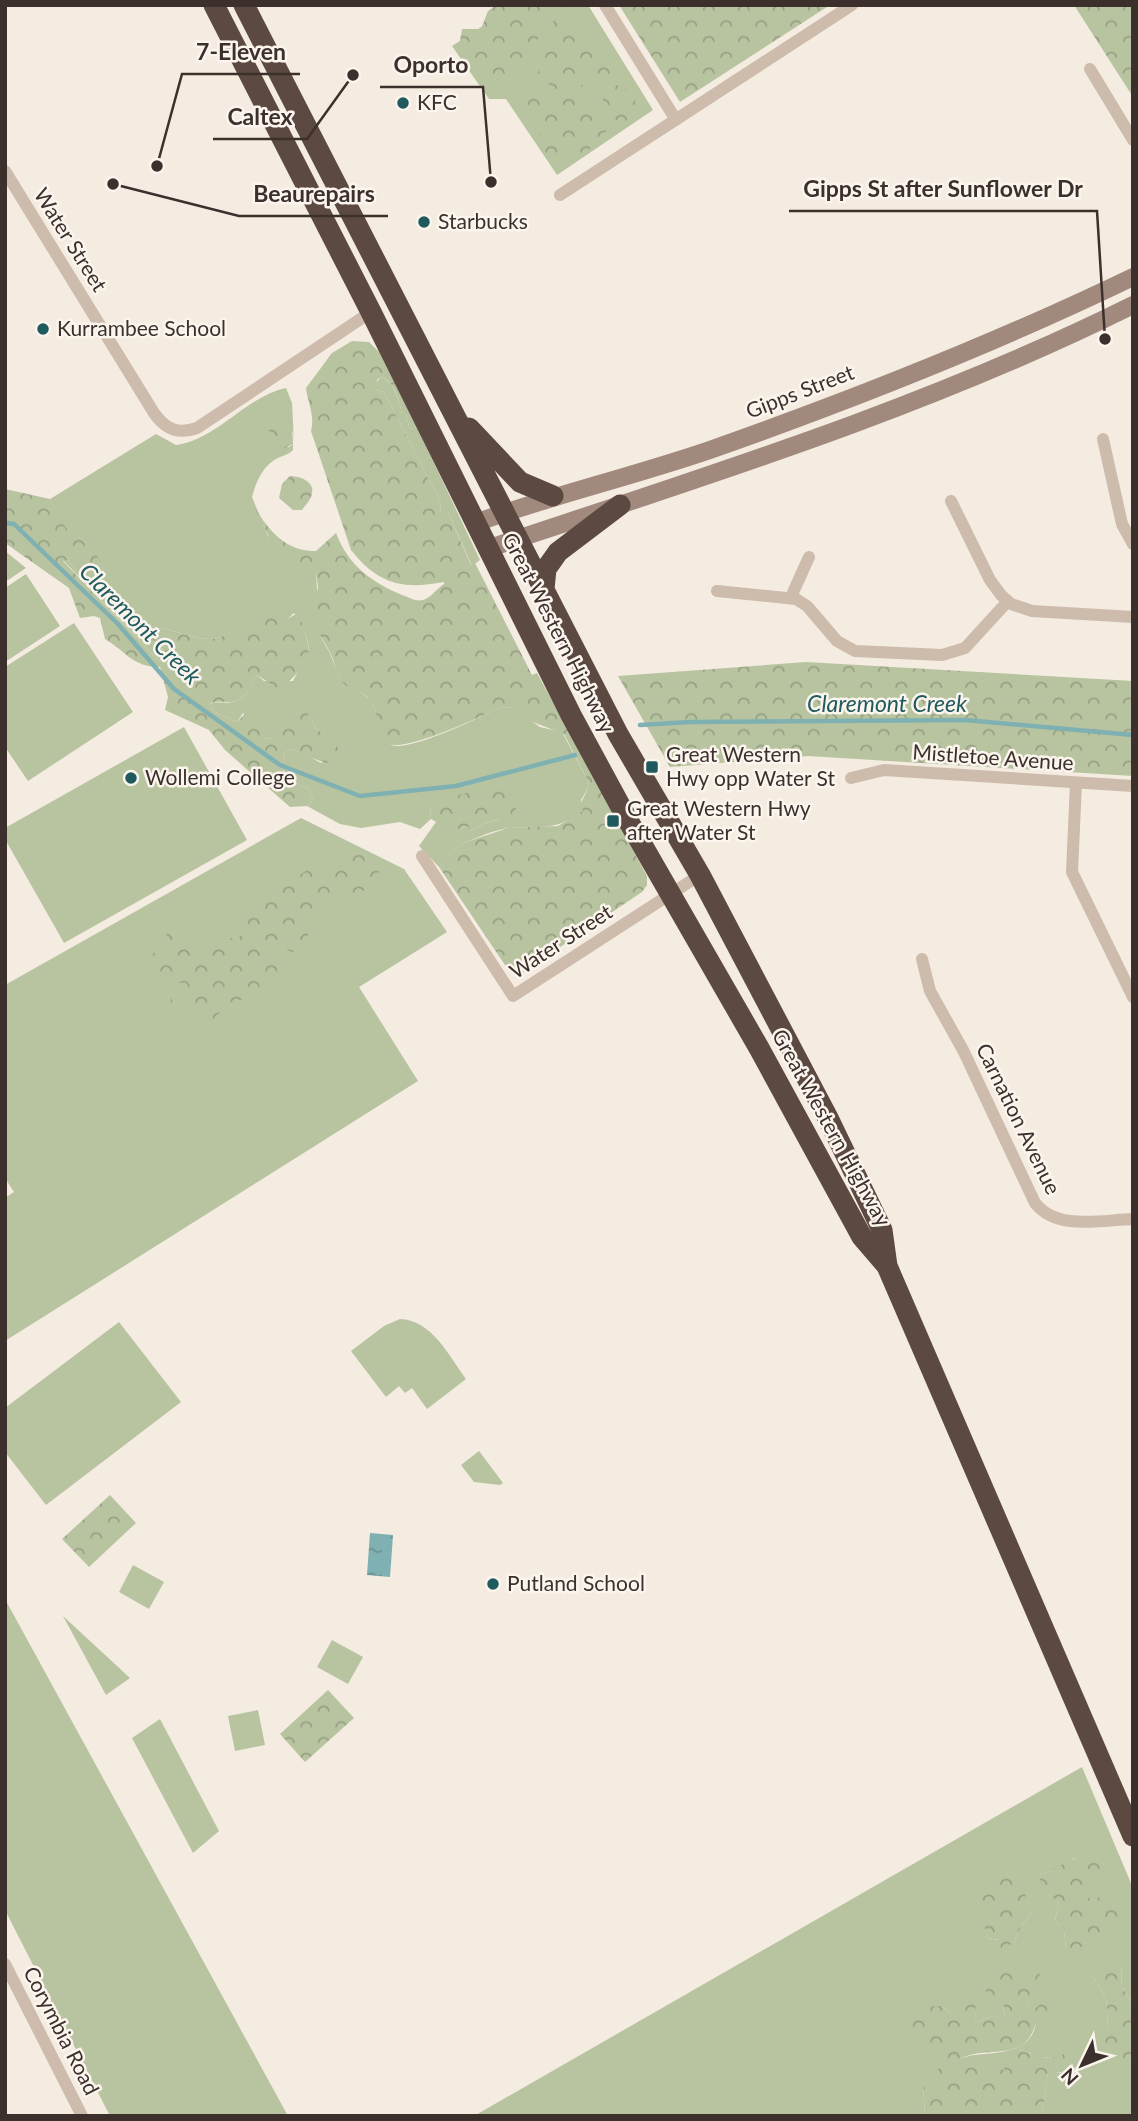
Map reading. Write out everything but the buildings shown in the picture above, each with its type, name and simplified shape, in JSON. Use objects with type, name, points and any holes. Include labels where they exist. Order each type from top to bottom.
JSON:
[{"type":"highway","name":"Great Western Highway","points":[[214,5],[371,312],[571,715],[862,1237],[887,1266]]},
{"type":"highway","name":"Great Western Highway","points":[[244,5],[618,734],[699,875],[830,1120],[882,1230],[887,1266],[1133,1836]]},
{"type":"highway","points":[[453,411],[520,482],[553,496]]},
{"type":"highway","points":[[544,589],[546,569],[558,552],[620,505]]},
{"type":"main road","name":"Gipps Street","points":[[475,523],[553,496],[693,455],[815,411],[1005,337],[1133,277]]},
{"type":"main road","points":[[487,549],[775,453],[914,401],[1017,361],[1133,305]]},
{"type":"street","points":[[605,5],[676,120]]},
{"type":"street","points":[[560,195],[852,5]]},
{"type":"street","points":[[1090,69],[1133,140]]},
{"type":"street","name":"Water Street","points":[[5,171],[154,413],[174,431],[187,432],[197,428],[371,312]]},
{"type":"street","points":[[1103,439],[1119,514],[1133,544]]},
{"type":"street","points":[[951,501],[990,580],[1008,601],[1032,611],[1133,617]]},
{"type":"street","points":[[791,597],[809,557]]},
{"type":"street","points":[[717,591],[791,597],[807,606],[832,637],[848,648],[862,652],[942,655],[965,648],[1008,601]]},
{"type":"street","name":"Mistletoe Avenue","points":[[851,778],[884,770],[1133,786]]},
{"type":"street","points":[[1076,783],[1072,872],[1133,997]]},
{"type":"street","name":"Water Street","points":[[422,856],[513,996],[699,875]]},
{"type":"street","name":"Carnation Avenue","points":[[922,960],[930,991],[962,1050],[1039,1209],[1062,1221],[1133,1219]]},
{"type":"street","name":"Corymbia Road","points":[[5,1964],[82,2116]]},
{"type":"green space","points":[[496,5],[567,5],[541,26],[532,62],[501,85],[477,81],[459,47],[462,29],[481,29],[488,11]]},
{"type":"green space","points":[[515,5],[588,5],[653,110],[557,175],[506,99],[489,99],[452,46]]},
{"type":"green space","points":[[619,5],[830,5],[680,102]]},
{"type":"green space","points":[[1074,5],[1133,5],[1133,97]]},
{"type":"green space","points":[[575,10],[579,35],[603,47],[615,58],[619,76],[597,79],[579,71],[583,86],[563,91],[548,84],[538,73],[554,20]]},
{"type":"green space","points":[[617,85],[636,93],[634,117],[621,123],[603,112],[611,126],[589,150],[556,166],[541,148],[538,127],[525,100],[533,86],[557,92],[602,112],[603,97]]},
{"type":"green space","points":[[352,341],[369,342],[379,352],[417,427],[409,427],[406,414],[402,415],[396,393],[390,383],[381,377],[377,380],[376,390],[384,392],[440,501],[441,512],[448,512],[471,565],[475,563],[532,675],[537,673],[647,876],[647,885],[642,892],[520,974],[510,972],[439,867],[456,847],[463,843],[508,828],[558,826],[583,811],[581,803],[588,788],[587,779],[564,734],[525,719],[512,708],[502,707],[428,738],[411,743],[390,744],[383,736],[370,700],[343,683],[331,654],[311,621],[318,587],[316,574],[273,545],[254,506],[279,538],[296,548],[316,551],[336,533],[347,554],[362,571],[402,595],[423,600],[444,584],[392,582],[371,570],[351,550],[311,431],[312,415],[306,388],[332,353]]},
{"type":"green space","points":[[381,377],[393,387],[409,427],[417,427],[480,560],[472,566],[448,512],[441,512],[440,501],[384,392],[376,390],[375,384]]},
{"type":"green space","points":[[286,388],[292,403],[294,442],[293,432],[275,420],[276,440],[289,447],[293,444],[293,450],[264,469],[252,497],[268,536],[316,574],[320,636],[339,677],[344,684],[371,700],[387,741],[394,746],[434,737],[502,707],[512,708],[540,727],[562,732],[587,779],[588,788],[581,800],[584,811],[557,825],[505,829],[463,843],[439,867],[419,846],[436,822],[450,838],[459,829],[467,826],[471,831],[500,819],[430,808],[431,819],[420,829],[400,822],[361,828],[340,824],[307,806],[313,800],[308,788],[299,785],[285,774],[283,754],[290,749],[321,763],[341,751],[316,728],[308,714],[271,738],[262,739],[243,713],[237,722],[215,712],[209,704],[238,700],[245,695],[257,675],[264,681],[293,681],[299,669],[309,660],[308,641],[294,613],[285,621],[261,616],[221,637],[210,639],[161,628],[153,641],[169,655],[168,663],[158,660],[63,560],[67,560],[79,573],[87,543],[64,527],[50,499],[156,434],[176,445],[191,441],[218,427],[257,400]]},
{"type":"green space","points":[[275,420],[292,426],[293,444],[284,448],[269,436],[270,422]]},
{"type":"green space","points":[[290,476],[305,480],[311,485],[311,497],[302,510],[293,510],[279,498],[282,484]]},
{"type":"green space","points":[[5,489],[50,499],[65,527],[87,543],[101,561],[99,571],[88,576],[79,573],[67,560],[63,561],[158,660],[168,663],[169,655],[153,641],[152,635],[161,628],[210,639],[229,633],[252,618],[272,616],[285,620],[298,613],[308,642],[309,661],[279,689],[257,675],[246,694],[238,700],[209,704],[215,712],[237,722],[251,707],[262,711],[263,739],[271,738],[284,712],[295,707],[308,714],[316,728],[341,750],[340,764],[319,761],[290,749],[283,754],[285,774],[299,785],[308,788],[313,800],[307,806],[290,807],[225,750],[209,730],[165,710],[168,697],[160,667],[136,662],[105,639],[100,618],[80,618],[69,588],[5,543]]},
{"type":"green space","points":[[5,551],[26,568],[5,582]]},
{"type":"green space","points":[[26,574],[60,626],[5,662],[5,588]]},
{"type":"green space","points":[[74,623],[133,712],[28,781],[5,747],[5,667]]},
{"type":"green space","points":[[806,662],[1133,681],[1133,776],[808,756],[670,767],[618,676]]},
{"type":"green space","points":[[184,727],[247,840],[64,943],[5,839],[5,828]]},
{"type":"green space","points":[[515,783],[519,788],[519,802],[513,815],[483,824],[471,831],[467,826],[459,829],[451,838],[440,835],[436,822],[431,819],[430,808],[436,801],[501,784]]},
{"type":"green space","points":[[301,818],[404,869],[447,932],[359,987],[418,1081],[5,1341],[5,1198],[14,1192],[5,1178],[5,985]]},
{"type":"green space","points":[[366,852],[380,864],[377,881],[360,893],[350,893],[344,883],[333,893],[317,894],[306,930],[310,940],[304,956],[281,948],[277,957],[284,962],[279,975],[271,977],[269,987],[255,997],[231,1002],[207,1025],[171,1004],[170,993],[187,983],[154,982],[144,967],[172,926],[184,923],[191,939],[200,944],[239,937],[243,932],[239,922],[246,916],[256,914],[269,893],[277,887],[289,884],[313,865],[326,865]]},
{"type":"green space","points":[[400,1319],[411,1321],[430,1332],[466,1379],[427,1409],[412,1388],[405,1393],[399,1386],[386,1397],[351,1351],[384,1326]]},
{"type":"green space","points":[[119,1322],[181,1402],[46,1505],[5,1452],[5,1408]]},
{"type":"green space","points":[[479,1451],[503,1483],[500,1485],[474,1482],[461,1465]]},
{"type":"green space","points":[[110,1495],[136,1523],[89,1567],[62,1539]]},
{"type":"green space","points":[[133,1565],[164,1582],[149,1609],[119,1592]]},
{"type":"green space","points":[[5,1599],[288,2116],[110,2116],[5,1910]]},
{"type":"green space","points":[[63,1616],[130,1678],[106,1695]]},
{"type":"green space","points":[[332,1640],[363,1657],[348,1684],[317,1667]]},
{"type":"green space","points":[[328,1690],[354,1718],[305,1762],[280,1734]]},
{"type":"green space","points":[[258,1710],[265,1745],[235,1751],[228,1716]]},
{"type":"green space","points":[[160,1719],[219,1831],[193,1853],[132,1738]]},
{"type":"green space","points":[[1082,1767],[1133,1888],[1133,2005],[1122,1987],[1121,1966],[1092,1975],[1106,1999],[1108,2028],[1119,2066],[1133,2054],[1133,2116],[1042,2116],[1048,2072],[1061,2073],[1059,2058],[1040,2057],[1019,2049],[1005,2070],[923,2083],[925,2116],[474,2116]],"holes":[[[1075,1858],[1085,1897],[1095,1900],[1066,1949],[1064,1929],[1055,1921],[1059,1901],[1040,1875]],[[1027,1902],[1031,1914],[1021,1926],[1014,1943],[987,1938],[983,1916]],[[974,1997],[976,2022],[993,2016],[1005,2018],[1003,2003],[1026,2004],[1034,2014],[1035,2027],[1026,2042],[1018,2047],[948,2063],[942,2006],[949,2012]]]},
{"type":"green space","points":[[1089,1854],[1098,1859],[1108,1875],[1098,1890],[1086,1897],[1095,1900],[1107,1891],[1116,1896],[1123,1909],[1118,1925],[1103,1926],[1103,1937],[1087,1946],[1066,1949],[1064,1929],[1055,1921],[1059,1901],[1041,1892],[1040,1875]]},
{"type":"green space","points":[[1007,1863],[1019,1873],[1031,1914],[1021,1926],[1014,1943],[1001,1948],[999,1940],[987,1938],[976,1889],[992,1871]]},
{"type":"green space","points":[[1101,1963],[1121,1966],[1122,1987],[1133,2005],[1133,2054],[1119,2067],[1094,2063],[1091,2039],[1108,2028],[1106,1999],[1092,1975]]},
{"type":"green space","points":[[1010,1967],[1035,1967],[1043,1979],[1035,1996],[1026,2004],[1033,2011],[1041,2003],[1048,2007],[1049,2018],[1036,2022],[1031,2034],[1018,2047],[970,2055],[948,2064],[925,2053],[907,2037],[920,2007],[942,2006],[949,2012],[956,2003],[975,1996],[976,2022],[993,2016],[1005,2017],[1003,2003],[985,1995],[988,1982]]},
{"type":"green space","points":[[1019,2049],[1052,2058],[1071,2050],[1082,2057],[1067,2070],[1048,2073],[1042,2116],[925,2116],[923,2083],[940,2068],[956,2078],[966,2067],[1004,2070],[1004,2055]]},
{"type":"water","points":[[370,1533],[393,1535],[390,1577],[367,1575]]},
{"type":"waterway","name":"Claremont Creek","points":[[5,523],[14,524],[118,624],[174,689],[280,765],[360,796],[456,786],[575,755]]},
{"type":"waterway","name":"Claremont Creek","points":[[640,725],[690,722],[965,720],[1133,735]]},
{"type":"place","name":"Caltex","points":[[353,75]]},
{"type":"place","name":"KFC","points":[[403,103]]},
{"type":"place","name":"7-Eleven","points":[[157,166]]},
{"type":"place","name":"Oporto","points":[[491,182]]},
{"type":"place","name":"Beaurepairs","points":[[113,184]]},
{"type":"place","name":"Starbucks","points":[[424,222]]},
{"type":"place","name":"Kurrambee School","points":[[43,329]]},
{"type":"place","name":"Gipps St after Sunflower Dr","points":[[1105,339]]},
{"type":"place","name":"Great Western Hwy opp Water St","points":[[652,767]]},
{"type":"place","name":"Wollemi College","points":[[131,778]]},
{"type":"place","name":"Great Western Hwy after Water St","points":[[613,821]]},
{"type":"place","name":"Putland School","points":[[493,1584]]}]
